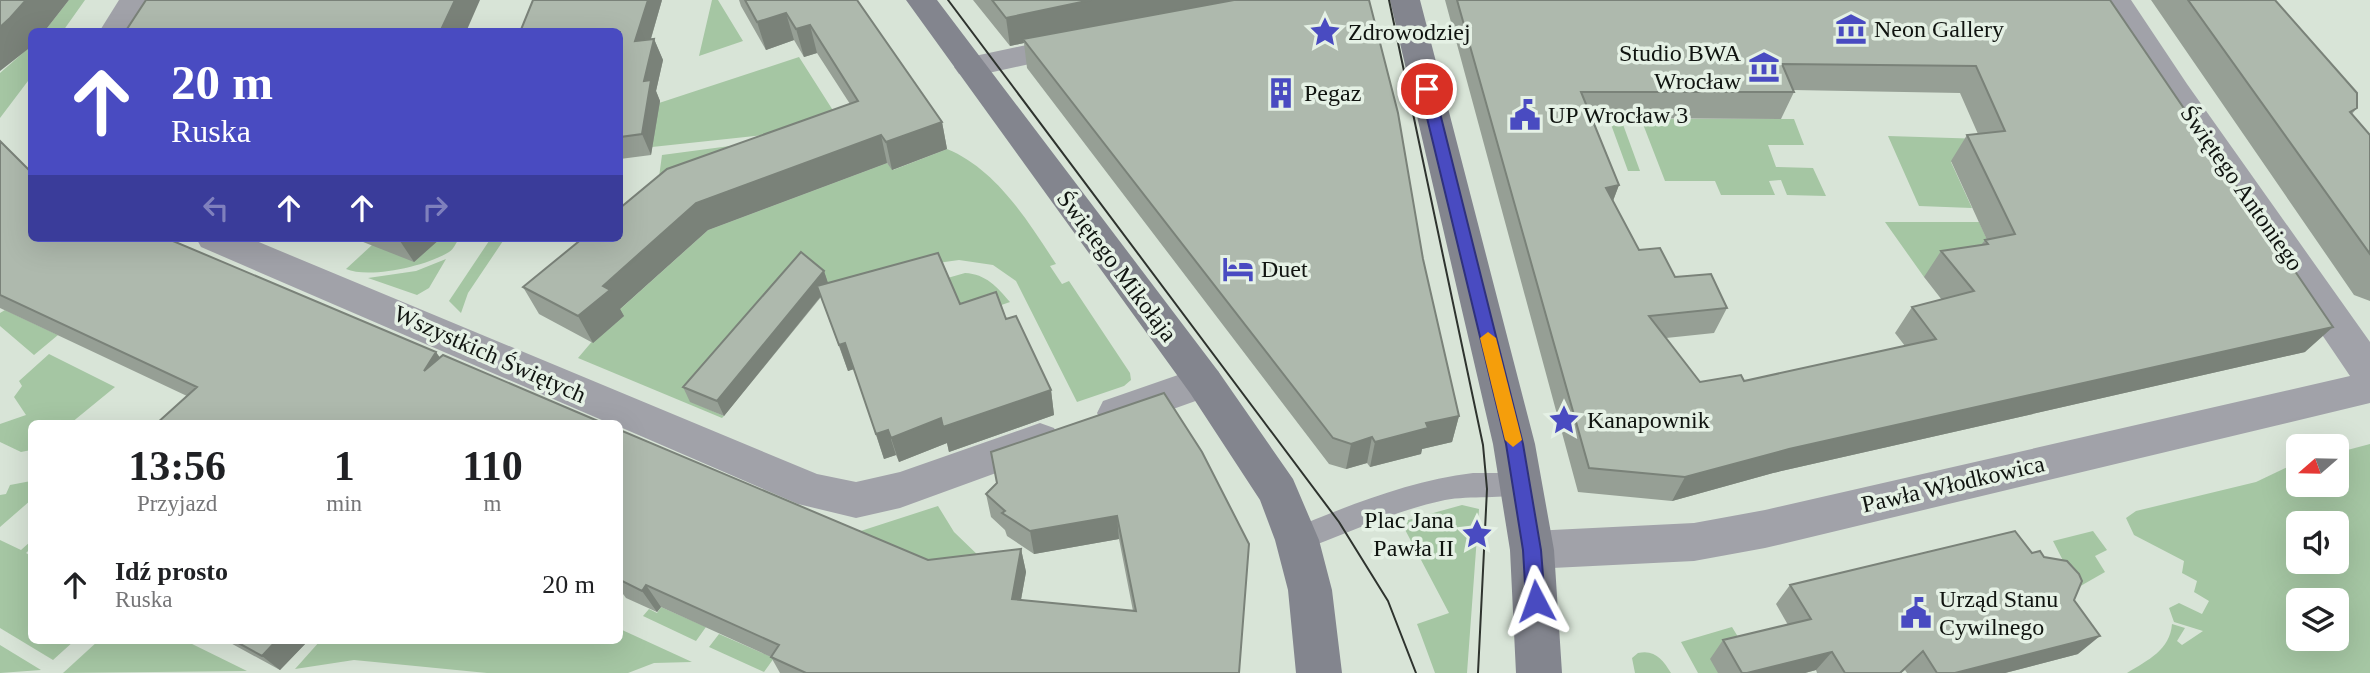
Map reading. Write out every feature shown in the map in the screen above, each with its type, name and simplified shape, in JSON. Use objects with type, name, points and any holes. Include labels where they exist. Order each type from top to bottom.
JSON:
[{"type":"main road","name":"Świętego Mikołaja","points":[[921,0],[1204,382],[1278,492],[1297,540]]},
{"type":"main road","points":[[1405,0],[1514,444],[1532,550],[1539,673]]},
{"type":"main road","points":[[1297,540],[1310,590],[1319,673]]},
{"type":"street","points":[[116,28],[134,0]]},
{"type":"street","name":"Świętego Antoniego","points":[[2116,0],[2175,92],[2370,373]]},
{"type":"street","points":[[970,67],[1108,38]]},
{"type":"street","name":"Wszystkich Świętych","points":[[223,242],[813,491],[856,500],[900,490],[1204,382]]},
{"type":"street","name":"Pawła Włodkowica","points":[[1532,550],[1694,542],[1765,529],[2370,387]]},
{"type":"lane","points":[[1297,540],[1356,515],[1429,493],[1469,484],[1521,484]]},
{"type":"green space","points":[[69,0],[85,0],[65,28],[47,28]]},
{"type":"green space","points":[[712,0],[718,0],[743,41],[699,56]]},
{"type":"green space","points":[[28,49],[28,81],[0,118],[0,73]]},
{"type":"green space","points":[[799,57],[834,112],[791,132],[652,147],[659,103]]},
{"type":"green space","points":[[1609,119],[1621,119],[1640,171],[1628,171]]},
{"type":"green space","points":[[1641,119],[1794,119],[1804,145],[1768,145],[1776,167],[1813,168],[1826,196],[1787,195],[1781,180],[1769,181],[1775,195],[1721,195],[1715,181],[1665,181]]},
{"type":"green space","points":[[1888,136],[1984,139],[1988,157],[1951,162],[1972,208],[1919,206]]},
{"type":"green space","points":[[791,138],[657,192],[662,155]]},
{"type":"green space","points":[[947,149],[981,169],[1022,214],[1056,264],[1050,266],[1062,284],[1069,281],[1130,373],[1131,380],[1124,386],[1077,402],[1016,281],[993,265],[959,260],[916,266],[814,299],[690,401],[724,416],[722,418],[578,358],[617,312],[708,230],[887,163],[893,170]]},
{"type":"green space","points":[[1885,222],[1979,222],[1999,266],[1966,266],[1924,277]]},
{"type":"green space","points":[[457,242],[451,251],[439,257],[398,270],[369,273],[346,269],[372,245]]},
{"type":"green space","points":[[488,242],[502,242],[468,293],[461,313],[449,301]]},
{"type":"green space","points":[[446,259],[429,288],[417,295],[368,278],[416,271]]},
{"type":"green space","points":[[965,273],[979,276],[996,286],[1010,302],[961,319],[944,279]]},
{"type":"green space","points":[[5,310],[58,335],[34,355],[0,326],[0,313]]},
{"type":"green space","points":[[49,354],[115,387],[75,420],[28,420],[28,451],[21,452],[0,442],[0,424],[26,415],[14,397],[22,386],[19,381]]},
{"type":"green space","points":[[2370,444],[2370,673],[2127,673],[2162,648],[2172,624],[2185,628],[2177,641],[2182,645],[2203,631],[2174,622],[2169,608],[2179,603],[2202,614],[2209,601],[2194,592],[2197,581],[2182,573],[2184,561],[2134,535],[2126,518],[2136,511],[2256,482],[2286,468],[2286,497],[2349,497],[2349,450]]},
{"type":"green space","points":[[28,482],[28,503],[0,527],[0,495],[6,494],[10,485]]},
{"type":"green space","points":[[1462,505],[1479,509],[1467,673],[1435,673],[1417,624],[1449,613],[1401,522]]},
{"type":"green space","points":[[938,506],[954,532],[982,559],[935,582],[836,539]]},
{"type":"green space","points":[[2093,531],[2107,550],[2095,556],[2105,572],[2077,588],[2053,541]]},
{"type":"green space","points":[[0,540],[21,550],[28,544],[28,644],[71,644],[53,660],[0,628]]},
{"type":"green space","points":[[661,607],[706,627],[696,641],[643,616],[649,609],[657,613]]},
{"type":"green space","points":[[1732,627],[1746,650],[1718,673],[1698,673],[1681,642]]},
{"type":"green space","points":[[623,630],[692,662],[654,663],[628,673],[487,673],[354,660],[295,669],[317,644],[623,644]]},
{"type":"green space","points":[[719,634],[774,658],[764,672],[709,647]]},
{"type":"green space","points":[[95,644],[192,644],[247,671],[63,673]]},
{"type":"green space","points":[[0,645],[41,670],[0,673]]},
{"type":"green space","points":[[1638,653],[1654,654],[1671,673],[1635,673],[1632,658]]},
{"type":"building","points":[[0,0],[26,0],[0,27]]},
{"type":"building","points":[[146,0],[455,0],[442,28],[128,28]]},
{"type":"building","points":[[533,0],[648,0],[635,41],[654,39],[644,81],[651,80],[642,134],[623,137],[623,28],[522,28]]},
{"type":"building","points":[[745,0],[857,0],[942,122],[886,142],[881,135],[696,203],[603,286],[610,290],[578,316],[523,287],[578,242],[623,242],[623,206],[667,169],[858,101],[810,25],[796,29],[786,13],[757,22]]},
{"type":"building","points":[[992,0],[1091,0],[1006,18]]},
{"type":"building","points":[[1234,0],[1369,0],[1398,113],[1423,259],[1459,416],[1426,423],[1428,428],[1375,442],[1372,437],[1351,444],[1333,438],[1023,39]]},
{"type":"building","points":[[1457,0],[2110,0],[2333,327],[1789,449],[1685,477],[1589,468]],"holes":[[[1782,64],[1976,66],[2005,131],[1967,135],[2015,234],[1985,240],[1988,244],[1941,251],[1974,291],[1912,307],[1936,339],[1744,381],[1741,375],[1700,382],[1649,316],[1727,308],[1711,274],[1675,277],[1660,248],[1639,250],[1606,188],[1619,185],[1581,92],[1794,92]]]},
{"type":"building","points":[[2188,0],[2275,0],[2357,93],[2357,108],[2350,112],[2370,135],[2370,254]]},
{"type":"building","points":[[0,141],[28,169],[28,242],[175,242],[436,352],[424,371],[443,355],[596,420],[160,420],[197,387],[0,295]]},
{"type":"building","points":[[801,252],[824,271],[717,401],[683,387]]},
{"type":"building","points":[[938,253],[960,304],[996,292],[1006,319],[1016,316],[1051,390],[943,427],[941,418],[891,438],[888,430],[876,434],[845,343],[839,345],[817,286]]},
{"type":"building","points":[[1164,393],[1202,452],[1249,544],[1239,673],[806,673],[771,657],[779,645],[646,585],[642,591],[623,582],[623,431],[928,560],[1021,549],[1012,599],[1136,611],[1117,516],[1030,531],[1002,513],[1005,511],[986,494],[997,483],[991,452]]},
{"type":"building","name":"Urząd Stanu Cywilnego","points":[[2015,531],[2032,553],[2040,551],[2044,557],[2067,561],[2079,574],[2082,581],[2074,600],[2100,636],[1955,673],[1937,673],[1923,651],[1900,673],[1845,673],[1832,652],[1742,673],[1723,640],[1811,619],[1790,585]]},
{"type":"building","points":[[240,644],[273,644],[262,656]]},
{"type":"tram line","points":[[948,0],[1339,522],[1388,601],[1416,673]]},
{"type":"tram line","points":[[1389,0],[1483,445],[1487,489],[1478,673]]},
{"type":"slow traffic","points":[[1488,338],[1513,440]]},
{"type":"place","name":"Neon Gallery","points":[[1851,29]]},
{"type":"place","name":"Zdrowodziej","points":[[1325,32]]},
{"type":"place","name":"Studio BWA Wrocław","points":[[1764,67]]},
{"type":"place","name":"Pegaz","points":[[1281,93]]},
{"type":"place","name":"UP Wrocław 3","points":[[1525,115]]},
{"type":"place","name":"Duet","points":[[1238,269]]},
{"type":"place","name":"Kanapownik","points":[[1564,420]]},
{"type":"place","name":"Plac Jana Pawła II","points":[[1477,534]]},
{"type":"place","name":"Urząd Stanu Cywilnego","points":[[1916,613]]},
{"type":"route","points":[[1427,89],[1514,444],[1532,550],[1536,601]]}]
